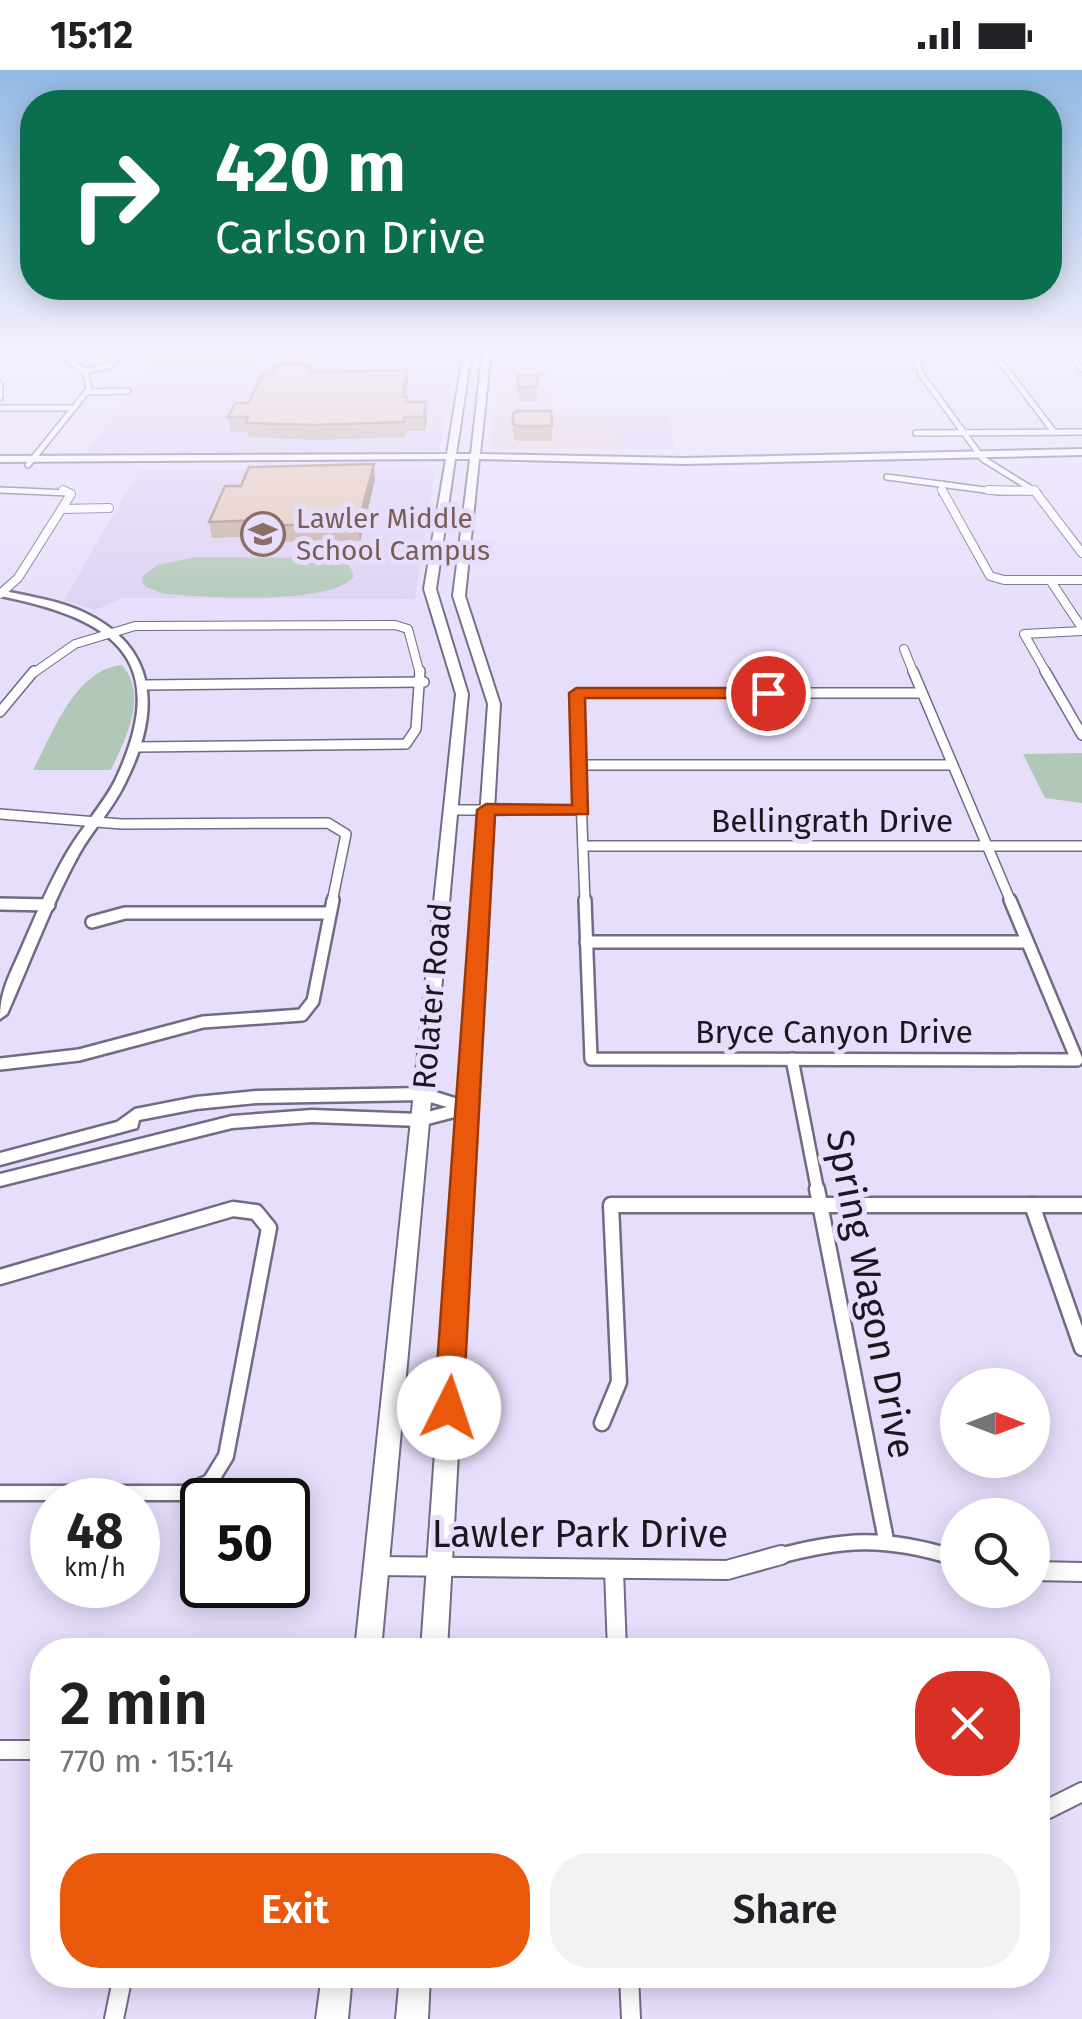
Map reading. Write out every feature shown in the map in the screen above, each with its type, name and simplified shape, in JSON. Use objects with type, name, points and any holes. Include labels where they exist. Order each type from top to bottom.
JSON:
[{"type":"main road","name":"Rolater Road","points":[[369,1638],[462,694],[430,594],[452,440]]},
{"type":"main road","name":"Rolater Road","points":[[435,1638],[494,704],[488,674],[467,630],[459,593],[474,440]]},
{"type":"main road","points":[[0,462],[471,460],[756,464],[1082,456]]},
{"type":"main road","points":[[438,528],[464,529]]},
{"type":"main road","points":[[430,594],[459,593]]},
{"type":"main road","points":[[332,2019],[336,1988]]},
{"type":"main road","points":[[412,2019],[414,1988]]},
{"type":"street","points":[[31,462],[49,440]]},
{"type":"street","points":[[968,440],[983,460],[1035,491],[1082,553]]},
{"type":"street","points":[[887,477],[1000,492],[1035,491]]},
{"type":"street","points":[[942,484],[942,495],[988,574],[1001,580],[1082,580]]},
{"type":"street","points":[[0,490],[70,492],[18,578],[1,593]]},
{"type":"street","points":[[63,508],[110,508]]},
{"type":"street","points":[[1050,580],[1082,630],[1024,634],[1082,735]]},
{"type":"street","points":[[0,1013],[92,822],[118,786],[146,715],[146,685],[132,656],[107,631],[64,608],[1,593]]},
{"type":"street","points":[[0,712],[18,682],[34,668],[107,631],[158,625],[403,626],[420,657],[424,682],[415,736],[406,744],[136,747]]},
{"type":"street","points":[[904,649],[1027,942],[586,942],[577,693],[921,693]]},
{"type":"street","points":[[146,685],[424,682]]},
{"type":"street","points":[[580,765],[952,766]]},
{"type":"street","points":[[450,810],[582,810]]},
{"type":"street","points":[[0,814],[92,822],[324,823],[340,827],[346,837],[313,1001],[302,1015],[203,1022],[79,1056],[0,1064]]},
{"type":"street","name":"Bellingrath Drive","points":[[583,846],[1082,846]]},
{"type":"street","points":[[0,904],[50,904]]},
{"type":"street","points":[[92,922],[125,913],[328,913]]},
{"type":"street","name":"Bryce Canyon Drive","points":[[586,942],[591,1059],[1077,1060],[1027,942]]},
{"type":"street","name":"Spring Wagon Drive","points":[[792,1060],[886,1540]]},
{"type":"street","points":[[0,1160],[137,1122],[144,1116],[208,1101],[423,1094],[468,1108]]},
{"type":"street","points":[[208,1101],[212,1126]]},
{"type":"street","points":[[0,1180],[250,1119],[312,1116],[420,1120],[468,1108]]},
{"type":"street","points":[[144,1116],[152,1142]]},
{"type":"street","points":[[602,1423],[619,1382],[611,1205],[1082,1206]]},
{"type":"street","points":[[1032,1206],[1082,1348]]},
{"type":"street","points":[[0,1277],[234,1209],[250,1210],[264,1217],[269,1236],[226,1456],[210,1482],[178,1494],[0,1493]]},
{"type":"street","name":"Lawler Park Drive","points":[[377,1566],[727,1570],[824,1543],[886,1540],[940,1554]]},
{"type":"street","points":[[614,1570],[617,1638]]},
{"type":"street","points":[[1050,1572],[1082,1572]]},
{"type":"street","points":[[0,1750],[30,1750]]},
{"type":"street","points":[[1050,1808],[1082,1792]]},
{"type":"street","points":[[114,2019],[120,1988]]},
{"type":"street","points":[[630,1988],[631,2019]]},
{"type":"shaded area","points":[[96,440],[441,440],[439,453],[86,454]]},
{"type":"shaded area","points":[[492,440],[619,440],[631,449],[492,449]]},
{"type":"shaded area","points":[[673,440],[674,449],[631,449],[619,441]]},
{"type":"shaded area","name":"Lawler Middle School Campus","points":[[435,469],[415,599],[123,598],[95,610],[64,600],[139,470]]},
{"type":"green space","points":[[196,557],[329,558],[349,565],[354,576],[341,586],[321,592],[266,597],[165,594],[142,582],[143,576],[157,565]]},
{"type":"green space","points":[[122,665],[134,690],[134,704],[128,731],[111,770],[33,770],[78,691],[105,669]]},
{"type":"green space","points":[[1082,753],[1082,803],[1045,798],[1023,754]]},
{"type":"building","points":[[374,464],[358,525],[258,525],[260,520],[209,522],[225,486],[241,486],[249,467]]},
{"type":"place","name":"Lawler Middle School Campus","points":[[263,534]]},
{"type":"route","points":[[449,1408],[486,810],[582,810],[577,693],[768,693]]}]
